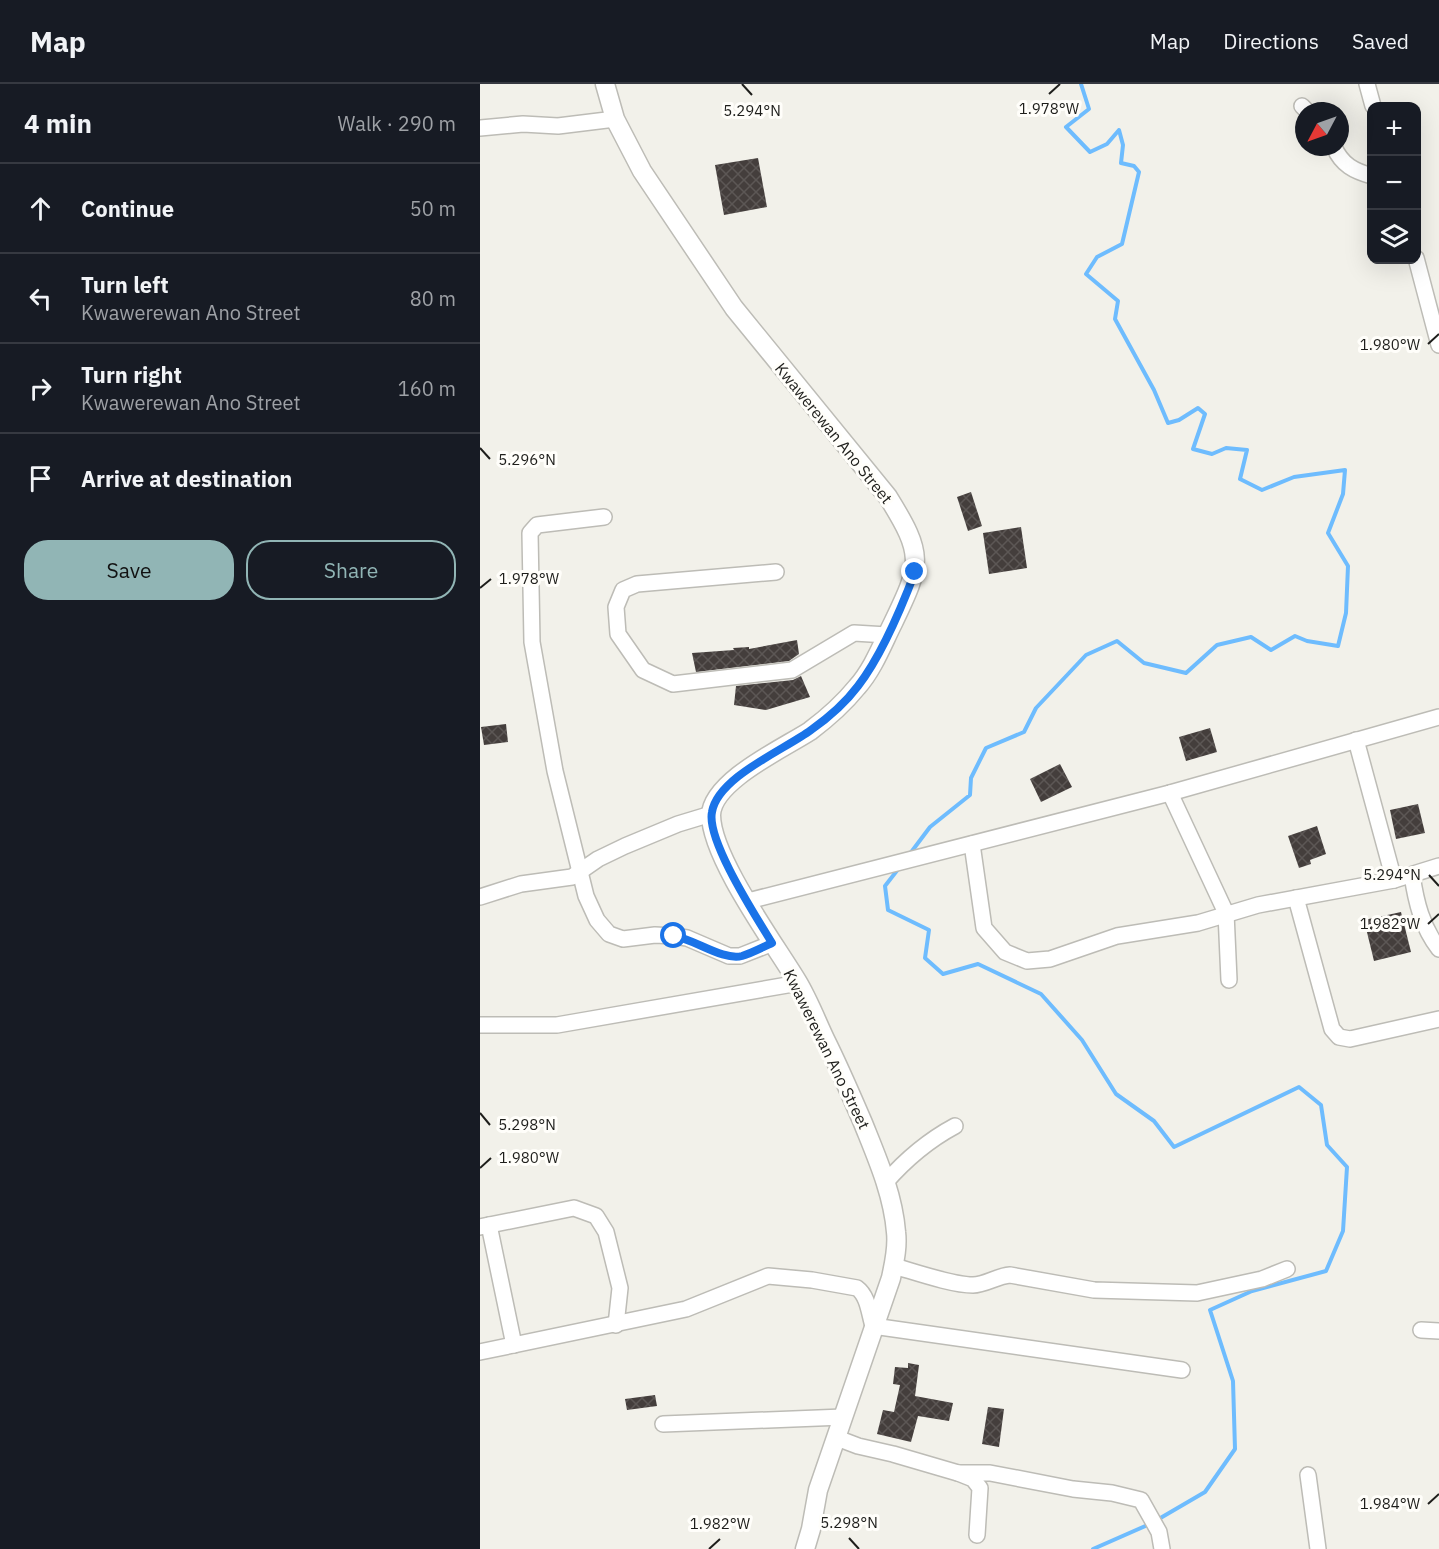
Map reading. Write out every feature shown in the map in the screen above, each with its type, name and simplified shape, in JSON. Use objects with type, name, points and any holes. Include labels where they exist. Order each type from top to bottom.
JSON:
[{"type":"street","name":"Kwawerewan Ano Street","points":[[604,84],[615,119],[642,171],[734,308],[888,496],[904,522],[915,549],[915,572],[876,659],[858,687],[811,730],[731,781],[718,795],[711,814],[727,866],[772,943],[799,983],[840,1069],[880,1163],[896,1234],[894,1266],[818,1490],[805,1549]]},
{"type":"street","points":[[1367,84],[1372,102]]},
{"type":"street","points":[[480,128],[523,124],[558,126],[615,119]]},
{"type":"street","points":[[1340,156],[1345,164],[1367,175]]},
{"type":"street","points":[[1419,264],[1433,296],[1439,345]]},
{"type":"street","points":[[604,517],[537,525],[530,533],[532,642],[555,771],[586,896],[597,920],[609,934],[623,939],[655,934],[687,938],[729,956],[740,956],[772,943]]},
{"type":"street","points":[[776,572],[637,584],[623,590],[616,607],[618,634],[643,670],[673,684],[792,670],[854,633],[887,635]]},
{"type":"street","points":[[748,901],[1170,794],[1439,717]]},
{"type":"street","points":[[1356,740],[1394,880]]},
{"type":"street","points":[[1170,794],[1226,913],[1228,980]]},
{"type":"street","points":[[480,897],[521,884],[564,879],[625,846],[678,824],[711,814]]},
{"type":"street","points":[[972,844],[984,928],[1005,952],[1027,961],[1050,959],[1117,936],[1198,923],[1226,913],[1394,880],[1439,866]]},
{"type":"street","points":[[1412,875],[1414,893],[1427,934],[1439,949]]},
{"type":"street","points":[[1296,898],[1332,1029],[1340,1037],[1350,1039],[1439,1019]]},
{"type":"street","points":[[480,1025],[557,1025],[799,983]]},
{"type":"street","points":[[885,1183],[913,1154],[933,1138],[955,1126]]},
{"type":"street","points":[[514,1345],[484,1226],[574,1208],[596,1216],[606,1232],[620,1288],[616,1325]]},
{"type":"street","points":[[894,1266],[963,1284],[976,1285],[998,1276],[1010,1275],[1095,1290],[1197,1293],[1262,1280],[1287,1269]]},
{"type":"street","points":[[480,1352],[686,1309],[768,1276],[812,1280],[857,1288],[865,1298],[873,1326],[1182,1370]]},
{"type":"street","points":[[1421,1330],[1439,1331]]},
{"type":"street","points":[[663,1424],[843,1417]]},
{"type":"street","points":[[837,1438],[972,1479],[980,1488],[977,1535]]},
{"type":"street","points":[[958,1473],[990,1473],[1141,1500],[1159,1532],[1162,1549]]},
{"type":"street","points":[[1308,1475],[1318,1549]]},
{"type":"building","points":[[758,158],[767,207],[724,215],[715,165]]},
{"type":"building","points":[[971,492],[982,526],[968,531],[957,497]]},
{"type":"building","points":[[1021,527],[1027,568],[989,574],[983,533]]},
{"type":"building","points":[[797,640],[799,654],[789,661],[696,672],[692,653],[734,650],[733,648],[749,647],[749,649]]},
{"type":"building","points":[[801,676],[810,697],[766,710],[734,705],[736,686],[793,680]]},
{"type":"building","points":[[506,724],[508,742],[484,745],[481,727]]},
{"type":"building","points":[[1210,728],[1217,752],[1186,761],[1179,737]]},
{"type":"building","points":[[1060,764],[1072,787],[1041,802],[1030,779]]},
{"type":"building","points":[[1418,804],[1425,833],[1396,839],[1390,810]]},
{"type":"building","points":[[1317,826],[1326,854],[1310,860],[1311,864],[1299,868],[1288,836]]},
{"type":"building","points":[[1401,912],[1411,952],[1374,961],[1364,920]]},
{"type":"building","points":[[908,1363],[919,1365],[915,1396],[953,1403],[949,1421],[918,1416],[911,1442],[877,1434],[883,1410],[894,1412],[900,1385],[893,1384],[895,1367],[908,1368]]},
{"type":"building","points":[[655,1395],[657,1406],[627,1410],[625,1399]]},
{"type":"building","points":[[988,1407],[1004,1409],[999,1447],[982,1444]]},
{"type":"waterway","points":[[909,855],[930,827],[970,795],[971,778],[986,748],[1024,732],[1036,708],[1086,655],[1117,641],[1144,663],[1186,673],[1217,645],[1251,637],[1271,650],[1295,636],[1307,641],[1338,646],[1346,613],[1348,566],[1328,533],[1343,494],[1345,470],[1294,477],[1262,490],[1240,479],[1247,450],[1226,448],[1212,454],[1193,449],[1205,414],[1198,408],[1179,420],[1168,423],[1154,390],[1115,319],[1118,301],[1086,274],[1097,257],[1122,244],[1139,172],[1134,166],[1121,163],[1123,145],[1119,130],[1107,144],[1090,152],[1066,127],[1089,109],[1081,84]]},
{"type":"waterway","points":[[899,868],[885,886],[888,910],[929,930],[925,958],[943,974],[978,964],[1041,994],[1082,1040],[1116,1094],[1154,1121],[1174,1147],[1299,1087],[1321,1105],[1327,1145],[1347,1167],[1343,1231],[1326,1271],[1252,1291],[1210,1310],[1233,1381],[1235,1449],[1205,1492],[1157,1520]]},
{"type":"waterway","points":[[1093,1549],[1150,1524]]},
{"type":"route","points":[[674,936],[687,938],[729,956],[740,956],[772,943],[727,866],[716,836],[711,814],[718,795],[731,781],[811,730],[858,687],[876,659],[907,595],[915,572]]}]
